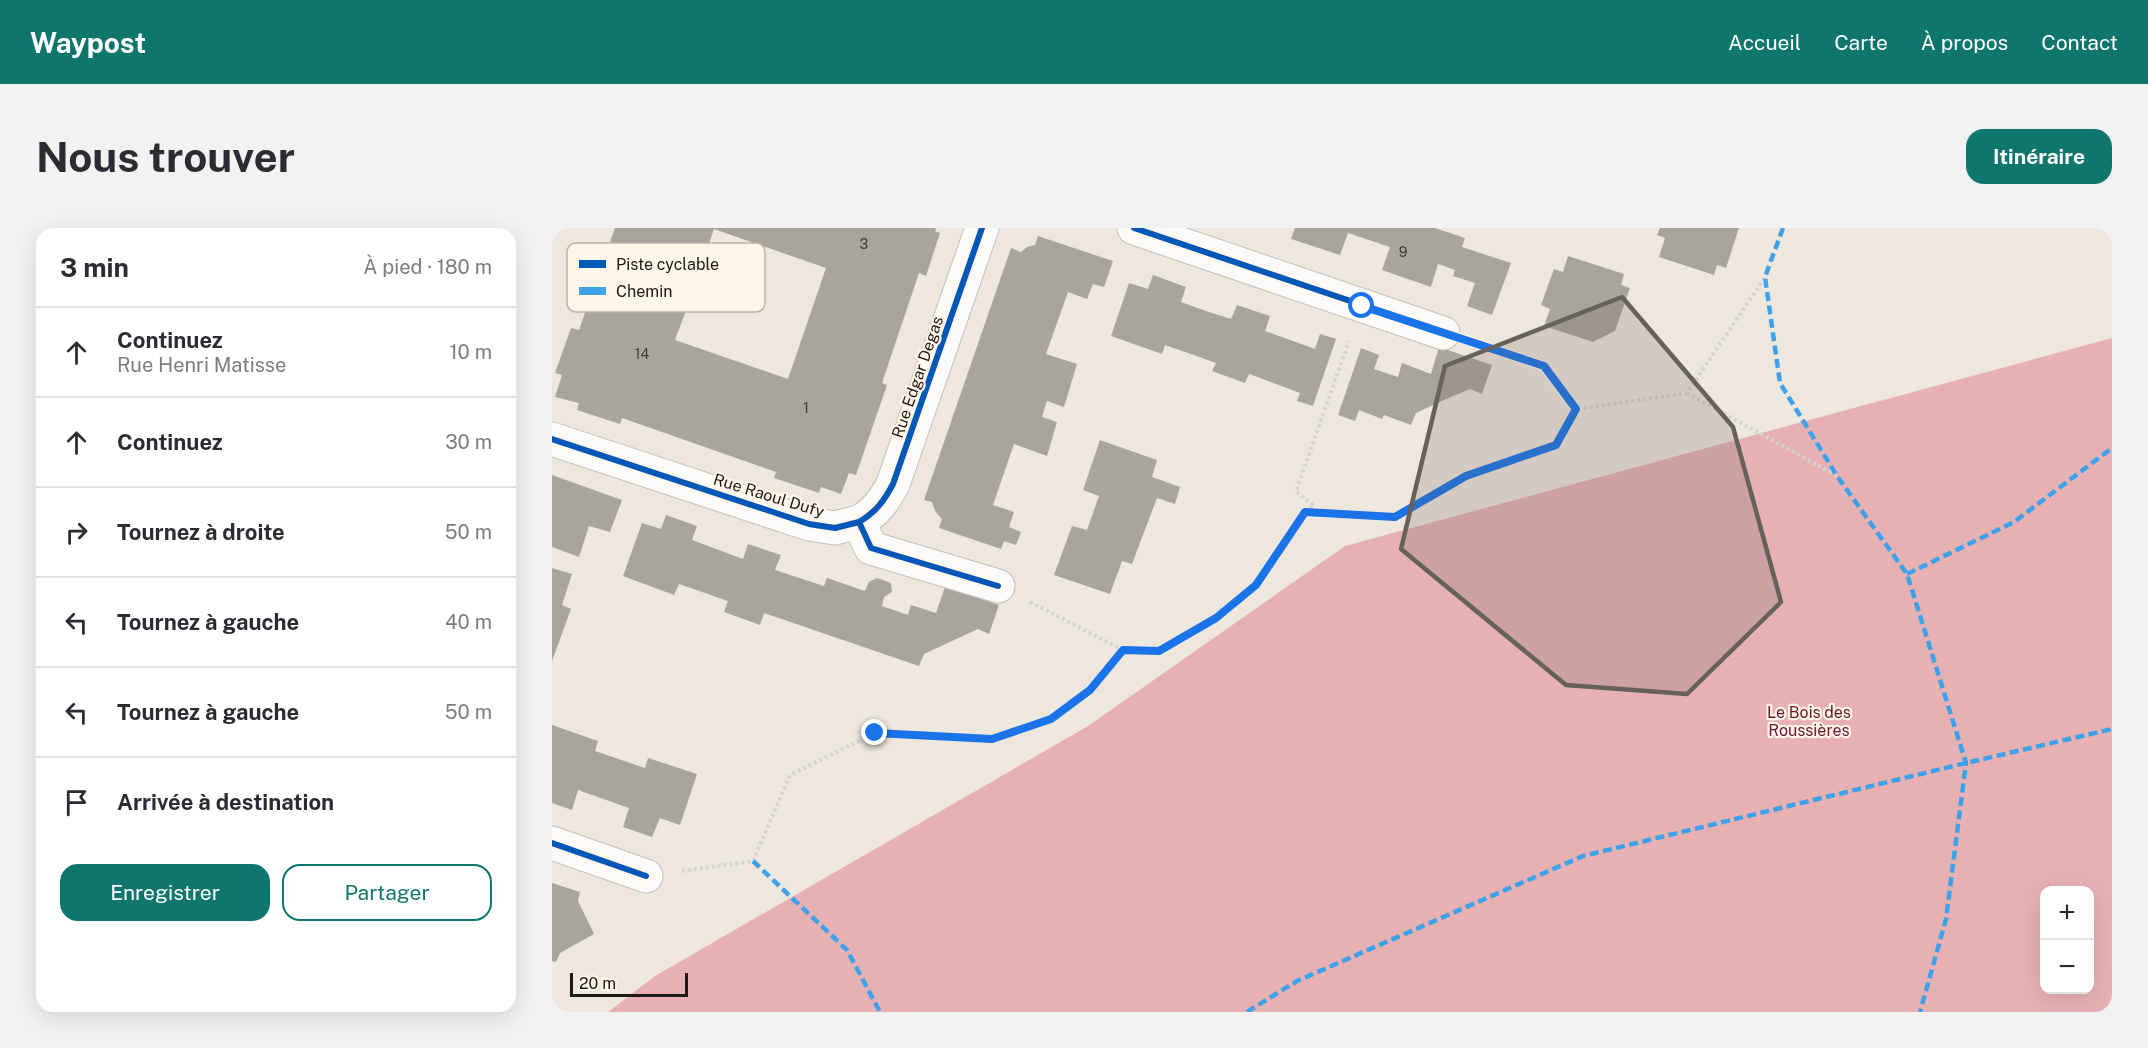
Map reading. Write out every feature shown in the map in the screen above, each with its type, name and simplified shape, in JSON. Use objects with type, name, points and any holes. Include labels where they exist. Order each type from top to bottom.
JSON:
[{"type":"street","name":"Rue Edgar Degas","points":[[859,522],[881,506],[894,484],[982,228]]},
{"type":"street","points":[[1134,228],[1443,333]]},
{"type":"street","name":"Rue Raoul Dufy","points":[[552,439],[809,524],[835,528],[859,522]]},
{"type":"street","points":[[859,522],[871,548],[998,586]]},
{"type":"street","points":[[552,843],[646,876]]},
{"type":"path","points":[[1687,393],[1766,277]]},
{"type":"path","points":[[1443,333],[1544,366],[1576,409]]},
{"type":"path","points":[[998,586],[1123,650],[1159,651],[1216,618],[1256,585],[1305,512],[1314,506],[1296,491],[1351,337]]},
{"type":"path","points":[[1576,409],[1687,393],[1837,476]]},
{"type":"path","points":[[1305,512],[1395,517],[1466,476],[1556,445],[1576,409]]},
{"type":"path","points":[[646,876],[753,861],[790,775],[875,733],[992,739],[1051,719],[1090,690],[1123,650]]},
{"type":"highlighted area","points":[[1622,297],[1733,427],[1781,602],[1687,694],[1566,685],[1401,549],[1445,366]]},
{"type":"green space","name":"Le Bois des Roussières","points":[[2112,338],[2112,1012],[608,1012],[655,976],[1088,726],[1345,546]]},
{"type":"building","points":[[615,228],[936,228],[935,231],[940,233],[926,276],[919,273],[882,383],[887,385],[856,475],[849,473],[841,494],[821,487],[819,493],[774,478],[776,472],[622,418],[620,424],[577,410],[579,403],[555,397],[562,375],[555,373],[571,328],[579,330],[585,312],[685,312],[675,340],[788,379],[826,268],[765,247],[765,243],[754,243],[714,229],[709,243],[610,243]]},
{"type":"building","points":[[1295,228],[1435,228],[1465,238],[1462,247],[1511,263],[1492,315],[1467,306],[1475,283],[1453,276],[1455,270],[1438,264],[1431,287],[1382,270],[1390,247],[1348,233],[1340,255],[1291,239]]},
{"type":"building","points":[[1660,228],[1739,228],[1726,268],[1717,265],[1714,275],[1659,257],[1665,238],[1657,235]]},
{"type":"building","points":[[1038,236],[1113,261],[1104,287],[1093,284],[1087,299],[1068,292],[1046,354],[1077,364],[1064,407],[1047,401],[1042,417],[1057,422],[1047,456],[1014,444],[993,505],[1014,512],[1009,527],[1021,532],[1016,545],[1004,541],[1001,549],[939,528],[942,519],[935,511],[932,502],[924,500],[1011,248],[1021,252],[1035,245]]},
{"type":"building","points":[[1568,256],[1624,274],[1621,285],[1630,288],[1615,331],[1593,342],[1544,326],[1550,309],[1541,305],[1554,269],[1563,272]]},
{"type":"building","points":[[1153,275],[1186,287],[1181,302],[1206,311],[1231,319],[1237,305],[1270,316],[1265,331],[1315,349],[1320,334],[1336,339],[1313,406],[1297,401],[1300,393],[1249,374],[1245,383],[1212,371],[1216,363],[1191,354],[1165,345],[1162,354],[1111,336],[1129,283],[1148,289]]},
{"type":"building","points":[[1439,347],[1492,365],[1482,394],[1470,389],[1444,400],[1416,413],[1411,425],[1384,415],[1382,419],[1359,410],[1355,421],[1338,415],[1361,348],[1379,355],[1374,369],[1398,377],[1402,363],[1431,374]]},
{"type":"building","points":[[1100,440],[1157,460],[1152,477],[1180,487],[1175,504],[1157,498],[1132,564],[1122,561],[1110,594],[1054,575],[1072,526],[1087,530],[1099,496],[1083,490]]},
{"type":"building","points":[[552,475],[622,500],[610,532],[589,526],[579,557],[552,547]]},
{"type":"building","points":[[666,515],[697,526],[692,540],[743,559],[748,544],[781,555],[775,570],[824,586],[827,578],[865,591],[869,582],[877,578],[891,583],[892,592],[884,597],[882,606],[908,615],[911,605],[936,613],[945,587],[999,605],[989,634],[978,629],[924,654],[919,666],[764,613],[760,625],[724,612],[728,601],[679,584],[674,595],[623,576],[642,523],[661,529]]},
{"type":"building","points":[[552,568],[572,574],[562,605],[571,609],[552,661]]},
{"type":"building","points":[[552,725],[598,741],[595,751],[645,768],[648,758],[697,774],[680,825],[660,818],[652,837],[623,827],[629,808],[578,790],[572,810],[552,803]]},
{"type":"building","points":[[552,883],[580,892],[578,901],[594,934],[560,953],[556,962],[552,961]]},
{"type":"marked path","points":[[1783,228],[1765,277],[1780,383],[1837,476],[1907,574],[1966,763],[1946,919],[1920,1012]]},
{"type":"marked path","points":[[1907,574],[2014,522],[2112,448]]},
{"type":"marked path","points":[[1247,1012],[1297,981],[1583,856],[2112,729]]},
{"type":"marked path","points":[[753,861],[847,950],[880,1012]]},
{"type":"cycle path","points":[[859,522],[879,506],[893,484],[982,228]]},
{"type":"cycle path","points":[[1134,228],[1543,366],[1576,409]]},
{"type":"cycle path","points":[[552,439],[809,524],[835,528],[859,522],[871,548],[998,586]]},
{"type":"cycle path","points":[[552,843],[646,876]]},
{"type":"route","points":[[875,733],[992,739],[1051,719],[1090,690],[1123,650],[1159,651],[1216,618],[1256,585],[1305,512],[1395,517],[1466,476],[1556,445],[1576,409],[1544,366],[1362,306]]}]
